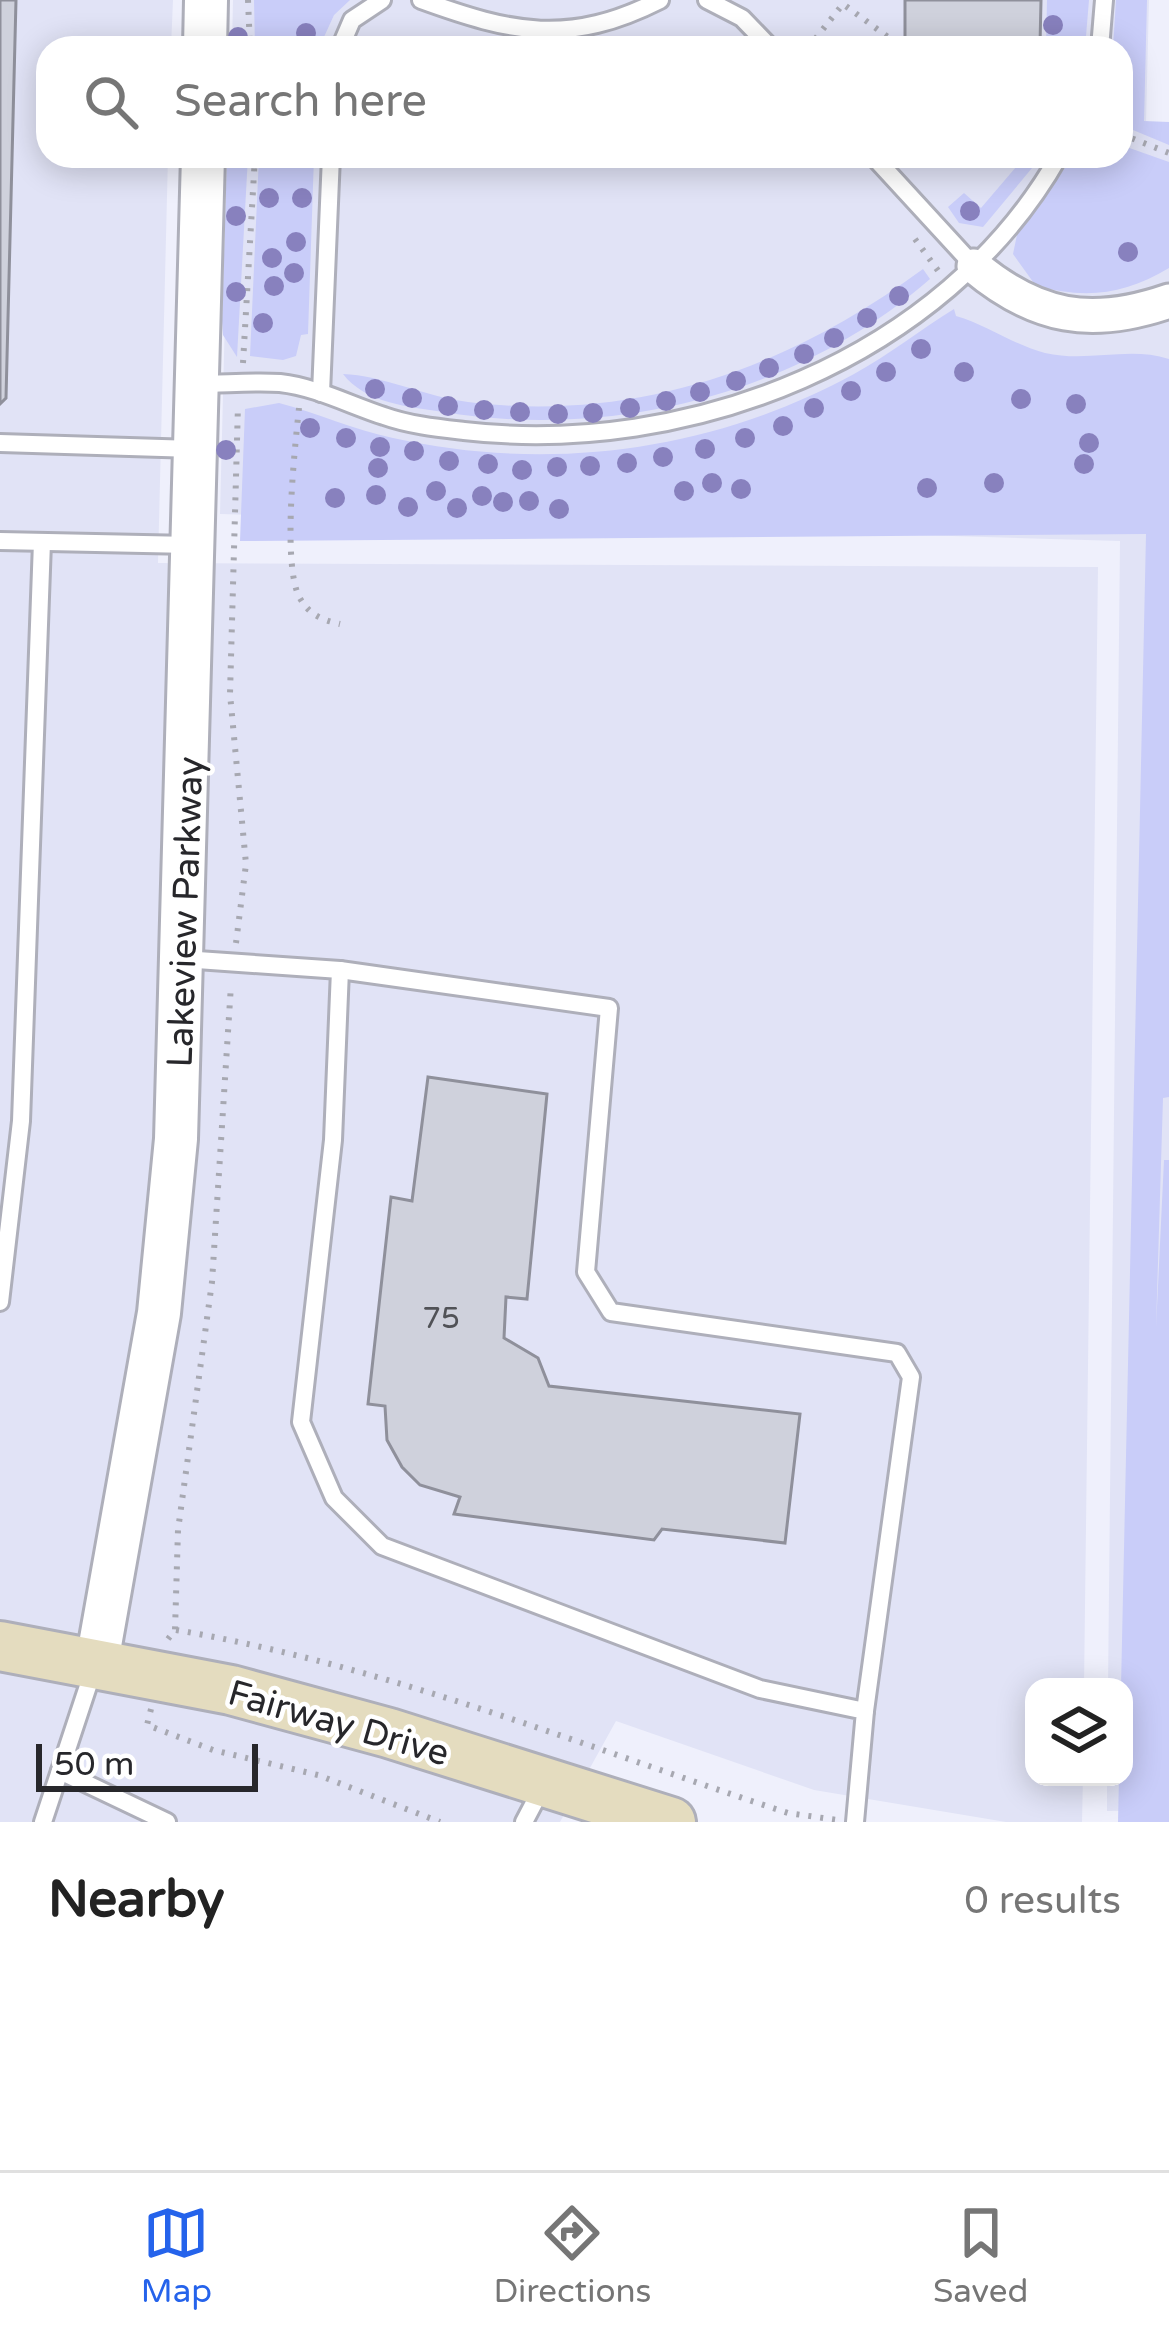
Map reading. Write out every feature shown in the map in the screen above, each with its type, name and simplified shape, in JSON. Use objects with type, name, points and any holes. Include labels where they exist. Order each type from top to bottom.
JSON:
[{"type":"main road","name":"Fairway Drive","points":[[0,1646],[97,1662],[276,1702],[535,1802],[648,1819]]},
{"type":"street","points":[[205,36],[206,0]]},
{"type":"street","name":"Lakeview Parkway","points":[[97,1662],[159,1313],[176,1139],[202,168]]},
{"type":"street","points":[[974,266],[1013,298],[1079,317],[1169,301]]},
{"type":"lane","points":[[347,36],[358,15],[382,0]]},
{"type":"lane","points":[[421,0],[493,26],[556,33],[593,26],[660,0]]},
{"type":"lane","points":[[706,0],[730,10],[758,36]]},
{"type":"lane","points":[[1101,36],[1104,0]]},
{"type":"lane","points":[[321,393],[330,168]]},
{"type":"lane","points":[[884,168],[974,266]]},
{"type":"lane","points":[[197,384],[282,383],[389,418],[460,431],[584,437],[654,427],[724,409],[805,378],[913,314],[974,266],[1010,226],[1051,168]]},
{"type":"lane","points":[[0,443],[195,449]]},
{"type":"lane","points":[[0,541],[193,545]]},
{"type":"lane","points":[[0,1303],[21,1121],[42,542]]},
{"type":"lane","points":[[183,958],[340,970],[609,1008],[586,1272],[611,1312],[897,1353],[911,1377],[854,1822]]},
{"type":"lane","points":[[340,970],[333,1140],[302,1422],[334,1498],[382,1546],[760,1689],[865,1712]]},
{"type":"lane","points":[[44,1822],[97,1662]]},
{"type":"lane","points":[[60,1771],[167,1822]]},
{"type":"path","points":[[248,0],[250,36]]},
{"type":"path","points":[[818,36],[843,4],[887,36]]},
{"type":"path","points":[[1133,139],[1169,153]]},
{"type":"path","points":[[254,168],[236,419],[230,673],[247,864],[234,962],[212,1282],[178,1530],[175,1630],[251,1643],[498,1711],[788,1813],[854,1822]]},
{"type":"path","points":[[299,403],[290,500],[297,597],[316,617],[340,624]]},
{"type":"path","points":[[147,1726],[213,1750],[318,1775],[440,1822]]},
{"type":"shaded area","points":[[0,0],[173,0],[172,36],[36,36],[36,168],[168,168],[158,563],[1098,567],[1084,1678],[1025,1678],[1025,1786],[1083,1786],[1082,1822],[1006,1822],[814,1790],[616,1721],[560,1822],[0,1822]]},
{"type":"shaded area","points":[[233,0],[1149,0],[1146,122],[1169,123],[1169,1810],[1107,1811],[1107,1786],[1133,1786],[1133,1678],[1108,1678],[1120,541],[220,514],[229,168],[1133,168],[1133,36],[232,36]]},
{"type":"shaded area","points":[[254,0],[350,0],[334,15],[324,36],[255,36]]},
{"type":"shaded area","points":[[1047,0],[1089,0],[1086,36],[1046,36]]},
{"type":"shaded area","points":[[1116,0],[1147,0],[1144,121],[1169,122],[1169,145],[1133,130],[1133,36],[1114,36]]},
{"type":"shaded area","points":[[1133,149],[1169,162],[1169,268],[1136,284],[1088,293],[1036,286],[1013,254],[1018,230],[1065,168],[1133,168]]},
{"type":"shaded area","points":[[227,168],[247,168],[237,357],[223,335]]},
{"type":"shaded area","points":[[258,168],[314,168],[308,334],[301,335],[296,356],[283,360],[250,356]]},
{"type":"shaded area","points":[[1015,168],[1032,168],[983,227],[959,223],[948,207],[964,193],[981,208]]},
{"type":"shaded area","points":[[923,269],[930,279],[878,319],[822,352],[763,379],[637,413],[507,419],[443,412],[375,397],[343,374],[468,402],[591,404],[650,395],[764,360],[872,304]]},
{"type":"shaded area","points":[[954,309],[956,316],[1045,353],[1169,359],[1169,1097],[1163,1098],[1156,1328],[1164,1160],[1169,1160],[1169,1822],[1118,1822],[1119,1786],[1133,1786],[1133,1678],[1121,1678],[1146,534],[240,541],[245,409],[279,403],[378,435],[452,448],[571,453],[630,448],[745,421],[867,367]]},
{"type":"building","points":[[0,0],[16,0],[6,398],[0,404]]},
{"type":"building","points":[[905,0],[1041,0],[1040,36],[905,36]]},
{"type":"building","points":[[428,1077],[547,1094],[527,1299],[506,1297],[504,1338],[538,1358],[549,1386],[800,1414],[785,1543],[662,1529],[654,1540],[454,1514],[460,1497],[420,1485],[402,1467],[387,1440],[385,1406],[368,1404],[391,1197],[412,1201]]}]
